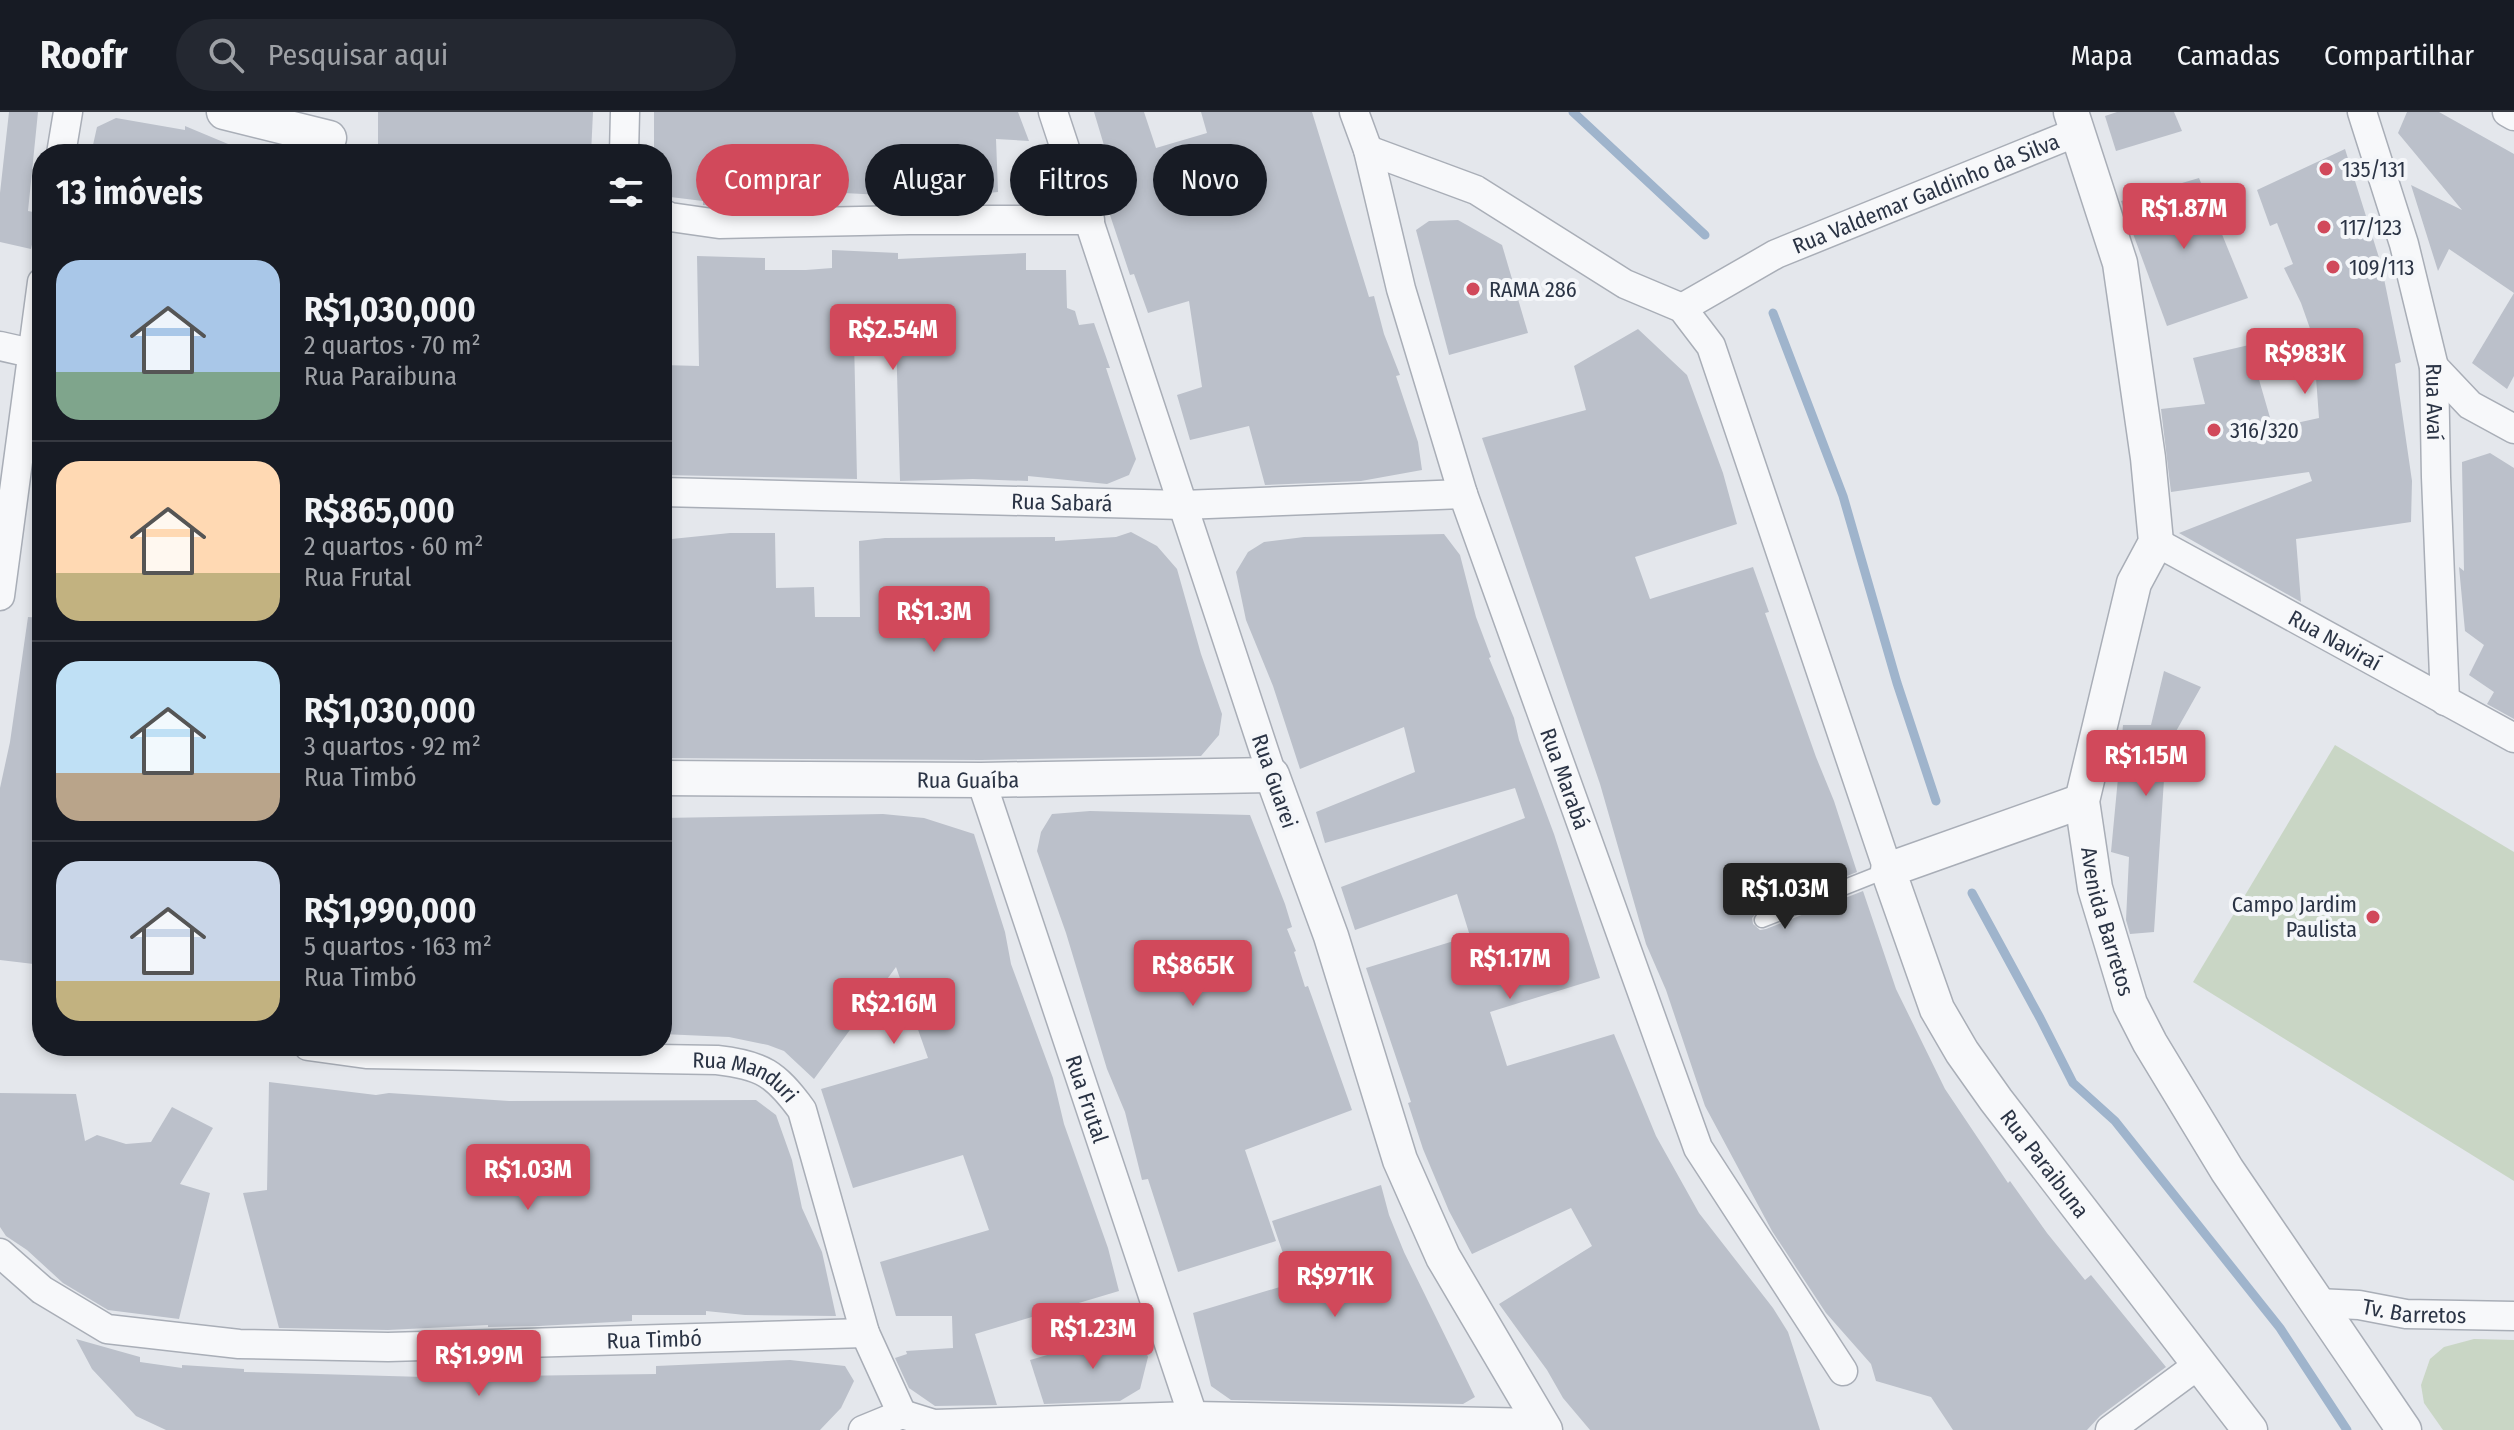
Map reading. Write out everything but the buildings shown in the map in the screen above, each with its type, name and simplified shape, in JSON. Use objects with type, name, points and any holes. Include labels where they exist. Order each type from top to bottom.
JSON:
[{"type":"street","points":[[63,144],[68,112]]},
{"type":"street","points":[[224,112],[330,135]]},
{"type":"street","points":[[624,144],[625,112]]},
{"type":"street","name":"Rua Guarei","points":[[1053,112],[1272,775],[1331,936],[1400,1160],[1443,1257],[1543,1427]]},
{"type":"street","name":"Rua Marabá","points":[[1354,112],[1368,150],[1401,289],[1463,494],[1698,1148],[1843,1371]]},
{"type":"street","name":"Rua Avaí","points":[[2362,112],[2404,244],[2434,367],[2445,701]]},
{"type":"street","points":[[2507,112],[2514,116]]},
{"type":"street","points":[[2074,122],[2120,263],[2148,458],[2156,542]]},
{"type":"street","name":"Rua Valdemar Galdinho da Silva","points":[[1682,308],[1776,254],[2074,122]]},
{"type":"street","points":[[1368,150],[1476,190],[1625,284],[1682,308],[1711,346],[1888,870],[2082,801]]},
{"type":"street","points":[[672,217],[719,224],[1090,220]]},
{"type":"street","points":[[0,346],[31,353]]},
{"type":"street","points":[[0,596],[32,347]]},
{"type":"street","points":[[2434,367],[2470,405],[2514,429]]},
{"type":"street","name":"Rua Sabará","points":[[672,492],[1183,505],[1463,494]]},
{"type":"street","name":"Rua Naviraí","points":[[2156,542],[2514,738]]},
{"type":"street","name":"Avenida Barretos","points":[[2156,542],[2134,583],[2082,801],[2095,888],[2130,1004],[2150,1043],[2227,1170],[2404,1430]]},
{"type":"street","name":"Rua Guaíba","points":[[672,778],[981,780],[1272,775]]},
{"type":"street","name":"Rua Frutal","points":[[981,780],[1193,1416]]},
{"type":"street","name":"Rua Paraibuna","points":[[1888,870],[1937,1009],[1962,1052],[2250,1430]]},
{"type":"street","name":"Rua Manduri","points":[[483,1056],[717,1060],[740,1063],[784,1084],[802,1110],[865,1333],[902,1414]]},
{"type":"street","name":"Rua Timbó","points":[[0,1253],[42,1290],[107,1329],[239,1344],[388,1347],[865,1333]]},
{"type":"street","name":"Tv. Barretos","points":[[2317,1303],[2359,1305],[2406,1314],[2514,1316]]},
{"type":"street","points":[[2110,1430],[2198,1365]]},
{"type":"street","points":[[863,1430],[902,1414],[934,1424],[1193,1416],[1543,1427]]},
{"type":"lane","points":[[1762,920],[1888,870]]},
{"type":"green space","name":"Campo Jardim Paulista","points":[[2335,745],[2514,852],[2514,1181],[2193,982]]},
{"type":"green space","points":[[2474,1339],[2514,1340],[2514,1430],[2443,1430],[2424,1403],[2421,1385],[2430,1359],[2444,1347]]},
{"type":"waterway","points":[[1573,112],[1705,235]]},
{"type":"waterway","points":[[1773,313],[1843,496],[1897,683],[1936,801]]},
{"type":"waterway","points":[[1972,893],[2073,1083],[2115,1121],[2280,1328],[2347,1430]]},
{"type":"place","name":"135/131","points":[[2326,169]]},
{"type":"place","name":"117/123","points":[[2324,227]]},
{"type":"place","name":"109/113","points":[[2333,267]]},
{"type":"place","name":"RAMA 286","points":[[1473,289]]},
{"type":"place","name":"316/320","points":[[2214,430]]},
{"type":"place","name":"Campo Jardim Paulista","points":[[2373,917]]}]
